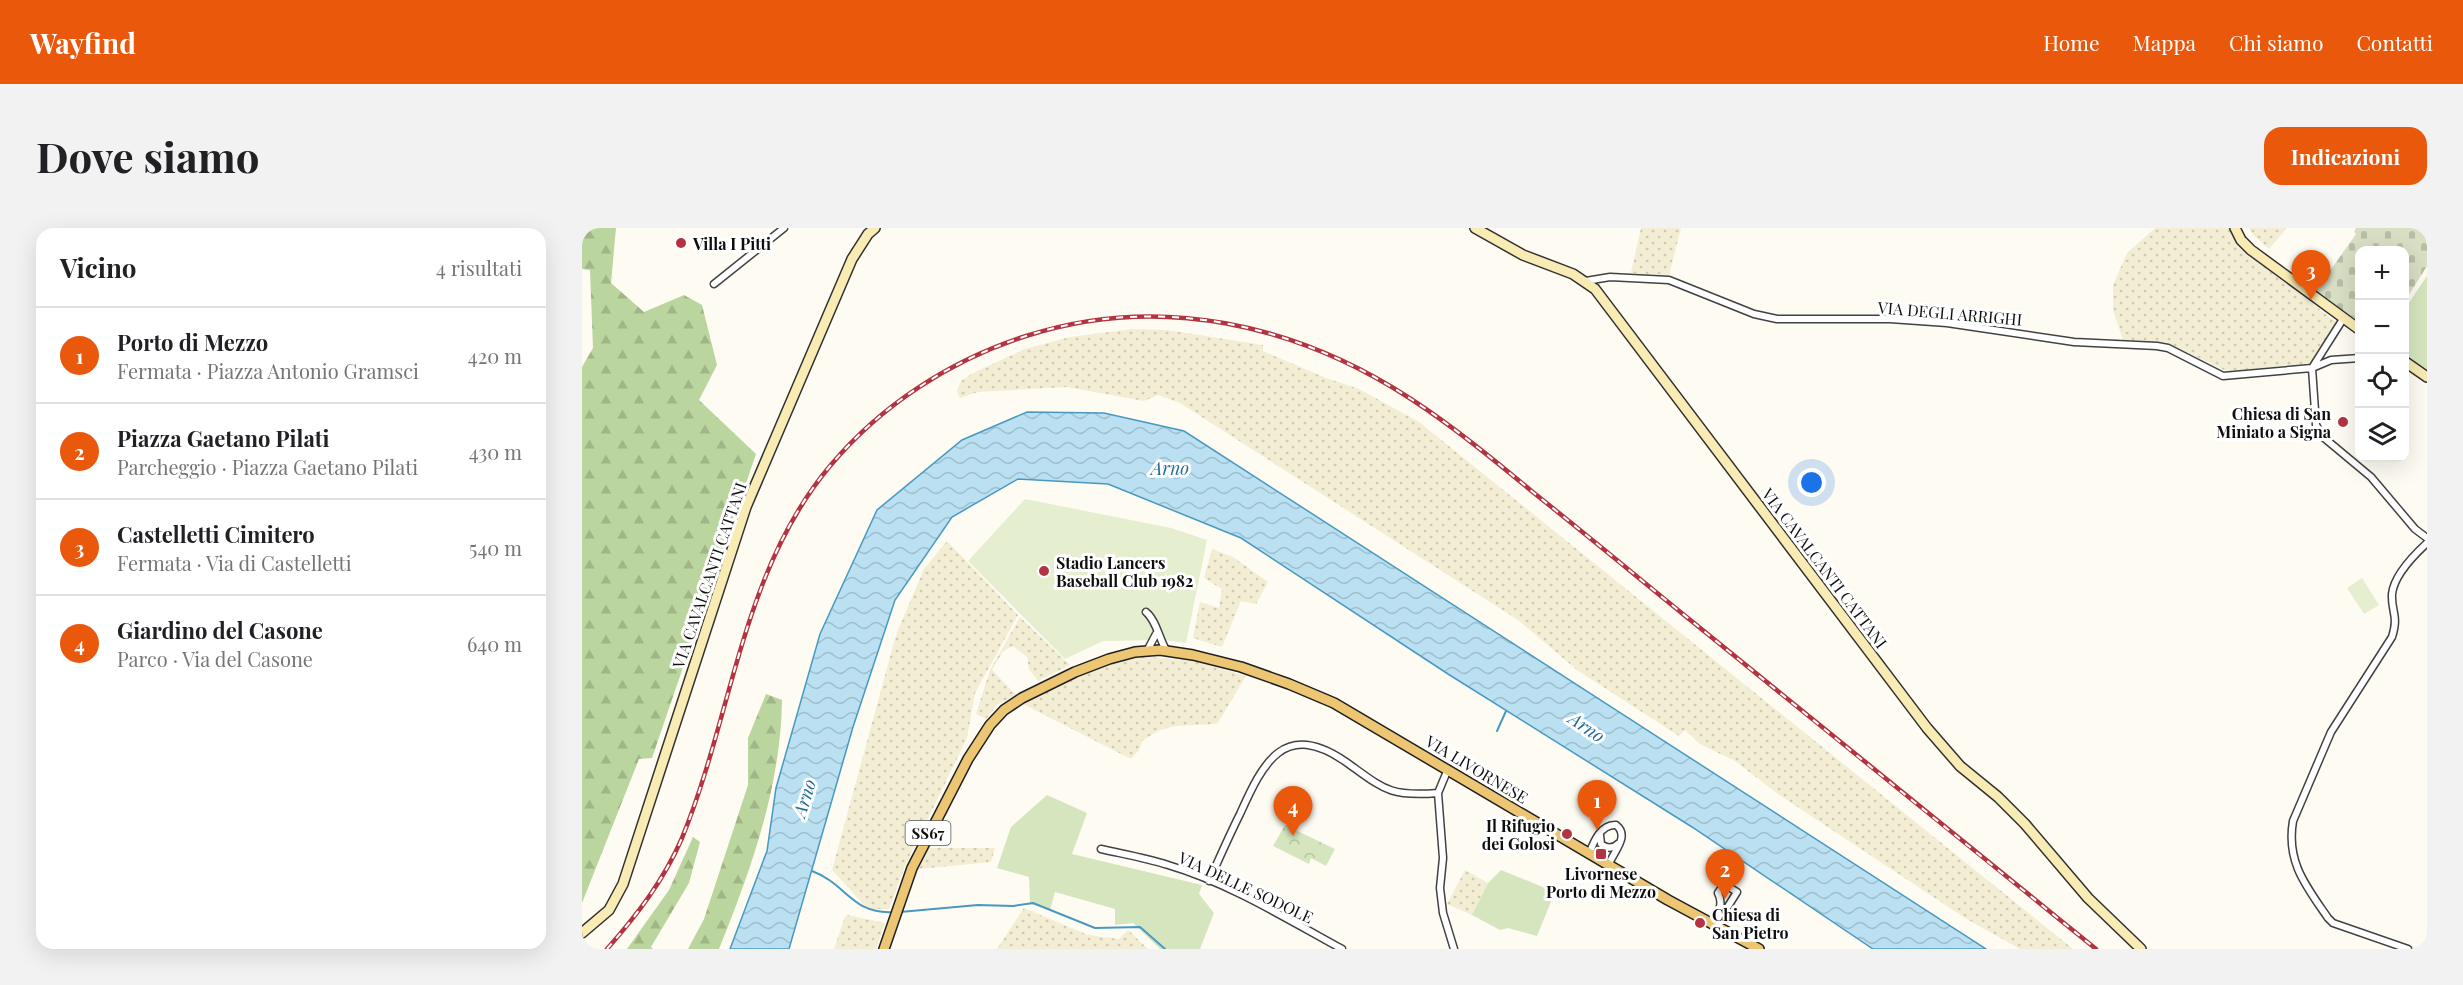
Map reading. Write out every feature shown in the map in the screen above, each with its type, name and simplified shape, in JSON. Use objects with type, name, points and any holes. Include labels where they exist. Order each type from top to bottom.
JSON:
[{"type":"main road","name":"VIA LIVORNESE","points":[[884,949],[912,868],[968,759],[990,724],[1014,703],[1045,686],[1109,659],[1147,651],[1166,650],[1210,658],[1289,684],[1334,703],[1589,854],[1759,949]]},
{"type":"street","points":[[714,284],[784,228]]},
{"type":"street","name":"VIA CAVALCANTI CATTANI","points":[[582,933],[609,910],[623,884],[746,507],[852,258],[868,234],[875,228]]},
{"type":"street","name":"VIA CAVALCANTI CATTANI","points":[[1475,228],[1523,255],[1586,281],[1612,310],[1807,572],[1927,728],[1960,766],[1998,797],[2025,824],[2088,897],[2141,949]]},
{"type":"street","points":[[2235,228],[2241,240],[2251,250],[2355,327]]},
{"type":"street","name":"VIA DEGLI ARRIGHI","points":[[1586,281],[1610,277],[1669,280],[1754,314],[1778,319],[1890,319],[1947,323],[2074,342],[2157,346],[2168,348],[2223,376],[2312,368],[2331,360],[2355,358]]},
{"type":"street","points":[[2343,319],[2312,368],[2316,425],[2323,437],[2371,477],[2427,541],[2415,554],[2395,585],[2392,595],[2397,622],[2392,637],[2331,732],[2293,821],[2290,836],[2292,857],[2298,871],[2333,923],[2408,949]]},
{"type":"street","points":[[2409,365],[2427,377]]},
{"type":"street","points":[[1146,612],[1154,620],[1156,634],[1166,650]]},
{"type":"street","points":[[1147,651],[1156,634]]},
{"type":"street","points":[[1209,881],[1257,777],[1269,759],[1295,746],[1314,746],[1329,750],[1383,788],[1395,793],[1411,795],[1438,793]]},
{"type":"street","points":[[1448,769],[1438,793],[1443,858],[1440,888],[1443,913],[1454,949]]},
{"type":"street","points":[[1589,854],[1606,826],[1616,825],[1622,831],[1621,841],[1609,864]]},
{"type":"street","points":[[1601,832],[1600,841],[1606,847],[1613,847],[1621,841]]},
{"type":"street","name":"VIA DELLE SODOLE","points":[[1101,849],[1169,865],[1209,881],[1269,909],[1342,949]]},
{"type":"street","points":[[1712,924],[1720,910]]},
{"type":"shaded area","points":[[1641,228],[1681,228],[1669,275],[1631,273]]},
{"type":"shaded area","points":[[2155,228],[2230,228],[2246,252],[2336,322],[2310,363],[2232,371],[2224,370],[2166,342],[2123,340],[2113,310],[2113,285],[2127,253]]},
{"type":"shaded area","points":[[2249,228],[2287,228],[2269,249],[2253,235]]},
{"type":"shaded area","points":[[1133,329],[1167,330],[1263,345],[1263,351],[1326,378],[1359,389],[1419,422],[2073,949],[2020,949],[1965,918],[1778,794],[1735,761],[1700,744],[1685,730],[1679,736],[1577,670],[1518,620],[1180,403],[1158,395],[1144,401],[1067,387],[978,392],[960,398],[957,391],[961,381],[973,373],[1025,349],[1070,337]]},
{"type":"shaded area","points":[[947,541],[1018,615],[975,693],[967,738],[905,866],[889,909],[868,909],[832,870],[896,635],[924,569]]},
{"type":"shaded area","points":[[1212,549],[1233,557],[1268,582],[1256,604],[1241,601],[1222,647],[1193,638],[1200,602],[1219,608],[1222,589],[1204,578]]},
{"type":"shaded area","points":[[1020,617],[1070,665],[1038,681],[1029,669],[1027,657],[1013,646],[1003,651],[992,670],[1016,695],[998,704],[986,719],[976,714],[990,670]]},
{"type":"shaded area","points":[[1141,656],[1194,661],[1246,676],[1217,724],[1174,726],[1158,731],[1142,741],[1139,750],[1131,759],[1023,704],[1024,701],[1057,685],[1119,661]]},
{"type":"shaded area","points":[[929,848],[995,848],[991,862],[919,869]]},
{"type":"shaded area","points":[[1465,870],[1488,883],[1472,915],[1447,904]]},
{"type":"shaded area","points":[[1024,908],[1088,935],[1119,939],[1128,930],[1148,949],[997,949]]},
{"type":"shaded area","points":[[847,915],[885,923],[876,949],[834,949]]},
{"type":"green space","points":[[582,228],[616,228],[611,283],[644,312],[684,295],[702,305],[717,365],[699,400],[756,454],[652,758],[639,759],[582,903],[582,367],[593,348],[590,270],[582,269]]},
{"type":"green space","points":[[2356,228],[2427,228],[2427,266],[2409,295],[2409,246],[2355,246],[2355,318],[2315,292],[2356,234],[2354,232]]},
{"type":"green space","points":[[2427,276],[2427,372],[2409,357],[2409,303]]},
{"type":"green space","points":[[1025,499],[1171,528],[1207,540],[1186,643],[1163,640],[1103,641],[1065,659],[968,561]]},
{"type":"green space","points":[[2362,578],[2379,605],[2364,614],[2347,588]]},
{"type":"green space","points":[[766,694],[782,700],[780,732],[770,796],[753,858],[719,949],[688,949],[704,919],[748,785],[748,738]]},
{"type":"green space","points":[[1047,795],[1087,813],[1072,854],[1202,885],[1199,894],[1214,913],[1200,949],[1160,949],[1133,923],[1115,925],[1115,909],[1055,892],[1050,910],[1030,904],[1029,877],[997,868],[1011,827]]},
{"type":"green space","points":[[1285,825],[1335,849],[1326,866],[1311,858],[1309,864],[1273,846]]},
{"type":"green space","points":[[693,837],[700,842],[689,883],[651,947],[653,949],[627,949],[669,890]]},
{"type":"green space","points":[[1501,870],[1555,892],[1537,936],[1508,928],[1500,930],[1472,915],[1488,883]]},
{"type":"water","name":"Arno","points":[[1027,412],[1104,413],[1184,431],[1986,949],[1873,949],[1692,827],[1448,674],[1241,538],[1108,484],[1018,479],[952,517],[895,600],[853,727],[789,949],[730,949],[767,851],[776,788],[820,634],[877,510],[962,440]]},
{"type":"waterway","points":[[1497,731],[1506,711]]},
{"type":"waterway","points":[[812,871],[834,883],[850,898],[868,909],[894,912]]},
{"type":"waterway","points":[[900,912],[1033,903],[1095,928],[1140,927],[1165,949]]},
{"type":"railway","points":[[607,949],[649,896],[682,838],[699,791],[742,645],[776,551],[800,507],[830,466],[872,423],[895,404],[919,387],[971,358],[1026,336],[1076,323],[1126,317],[1176,317],[1225,323],[1274,335],[1321,351],[1367,373],[1411,399],[1489,456],[2096,949]]},
{"type":"place","name":"Villa I Pitti","points":[[681,243]]},
{"type":"place","name":"Castelletti Cimitero","points":[[2311,300]]},
{"type":"place","name":"Chiesa di San Miniato a Signa","points":[[2343,422]]},
{"type":"place","name":"Stadio Lancers Baseball Club 1982","points":[[1044,571]]},
{"type":"place","name":"Porto di Mezzo","points":[[1597,830]]},
{"type":"place","name":"Il Rifugio dei Golosi","points":[[1567,834]]},
{"type":"place","name":"Giardino del Casone","points":[[1293,836]]},
{"type":"place","name":"Livornese Porto di Mezzo","points":[[1601,854]]},
{"type":"place","name":"Piazza Gaetano Pilati","points":[[1725,899]]},
{"type":"place","name":"Chiesa di San Pietro","points":[[1700,923]]}]
